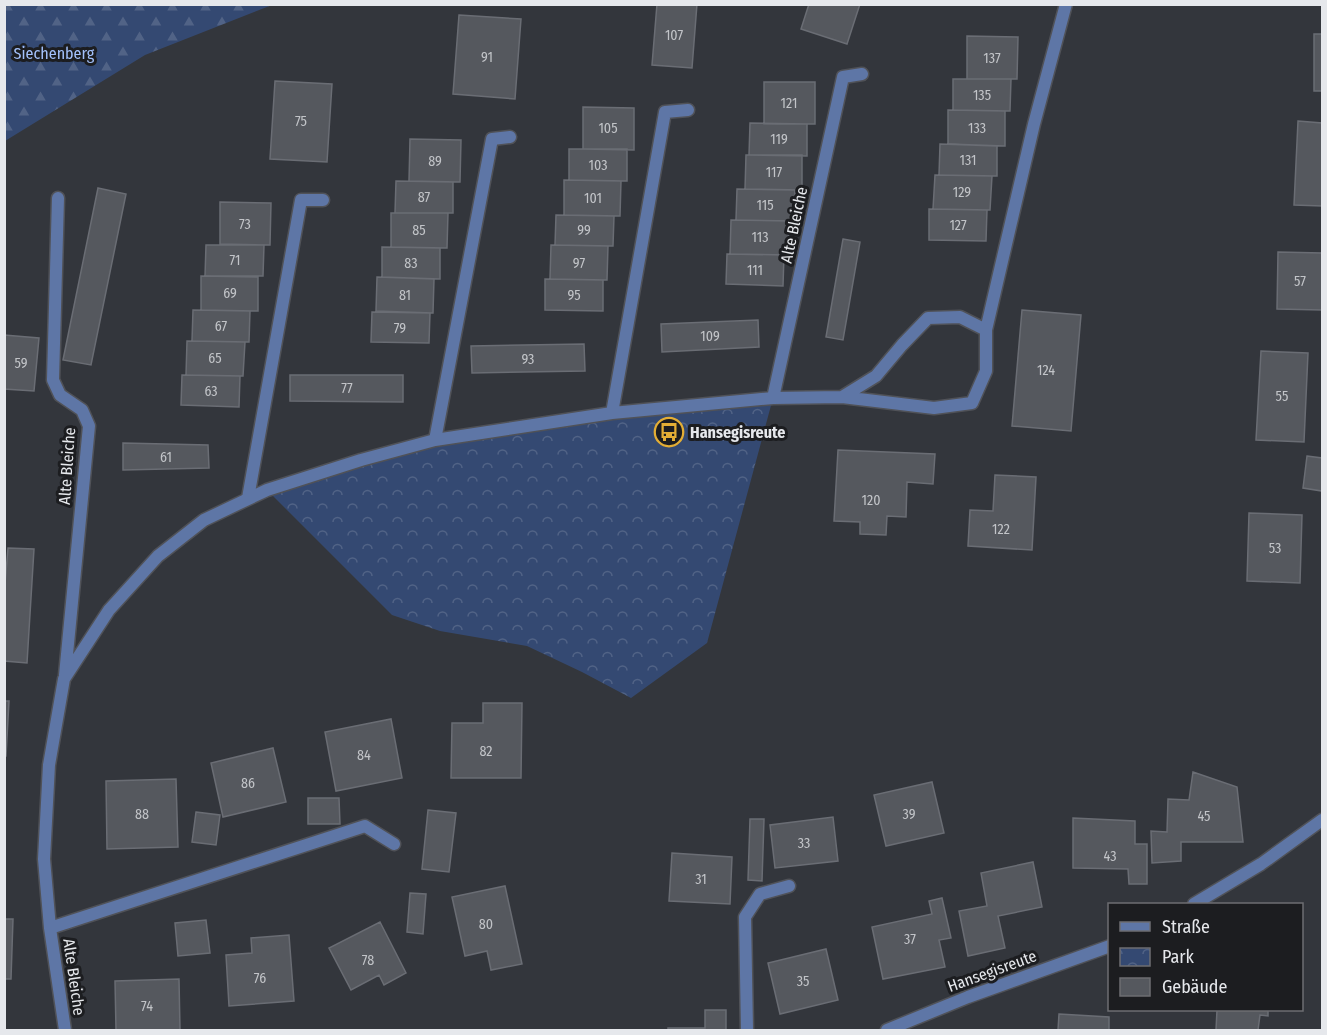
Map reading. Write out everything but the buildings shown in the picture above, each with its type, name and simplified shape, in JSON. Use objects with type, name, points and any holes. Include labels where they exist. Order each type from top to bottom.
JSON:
[{"type":"street","name":"Alte Bleiche","points":[[64,679],[109,610],[158,556],[204,520],[267,490],[361,460],[435,440],[612,413],[773,398],[842,397],[934,408],[972,403],[986,371],[986,330],[1034,124],[1066,4]]},
{"type":"street","name":"Alte Bleiche","points":[[773,398],[843,77],[862,74]]},
{"type":"street","points":[[612,413],[665,112],[688,111]]},
{"type":"street","points":[[435,440],[492,139],[510,137]]},
{"type":"street","name":"Alte Bleiche","points":[[58,198],[53,380],[60,395],[82,410],[89,426],[64,679],[49,765],[44,859],[50,928],[65,1030]]},
{"type":"street","points":[[248,498],[301,200],[323,200]]},
{"type":"street","points":[[842,397],[876,376],[928,318],[960,317],[986,330]]},
{"type":"street","points":[[1196,903],[1261,864],[1323,820]]},
{"type":"street","name":"Alte Bleiche","points":[[50,928],[365,826],[394,844]]},
{"type":"street","points":[[747,1030],[745,917],[760,894],[789,886]]},
{"type":"street","name":"Hansegisreute","points":[[886,1030],[968,997],[1108,947]]},
{"type":"green space","name":"Siechenberg","points":[[5,4],[272,5],[145,55],[5,141]]},
{"type":"green space","points":[[773,398],[707,643],[631,698],[527,646],[440,631],[392,615],[267,490],[435,440]]},
{"type":"place","name":"Hansegisreute","points":[[669,432]]}]
